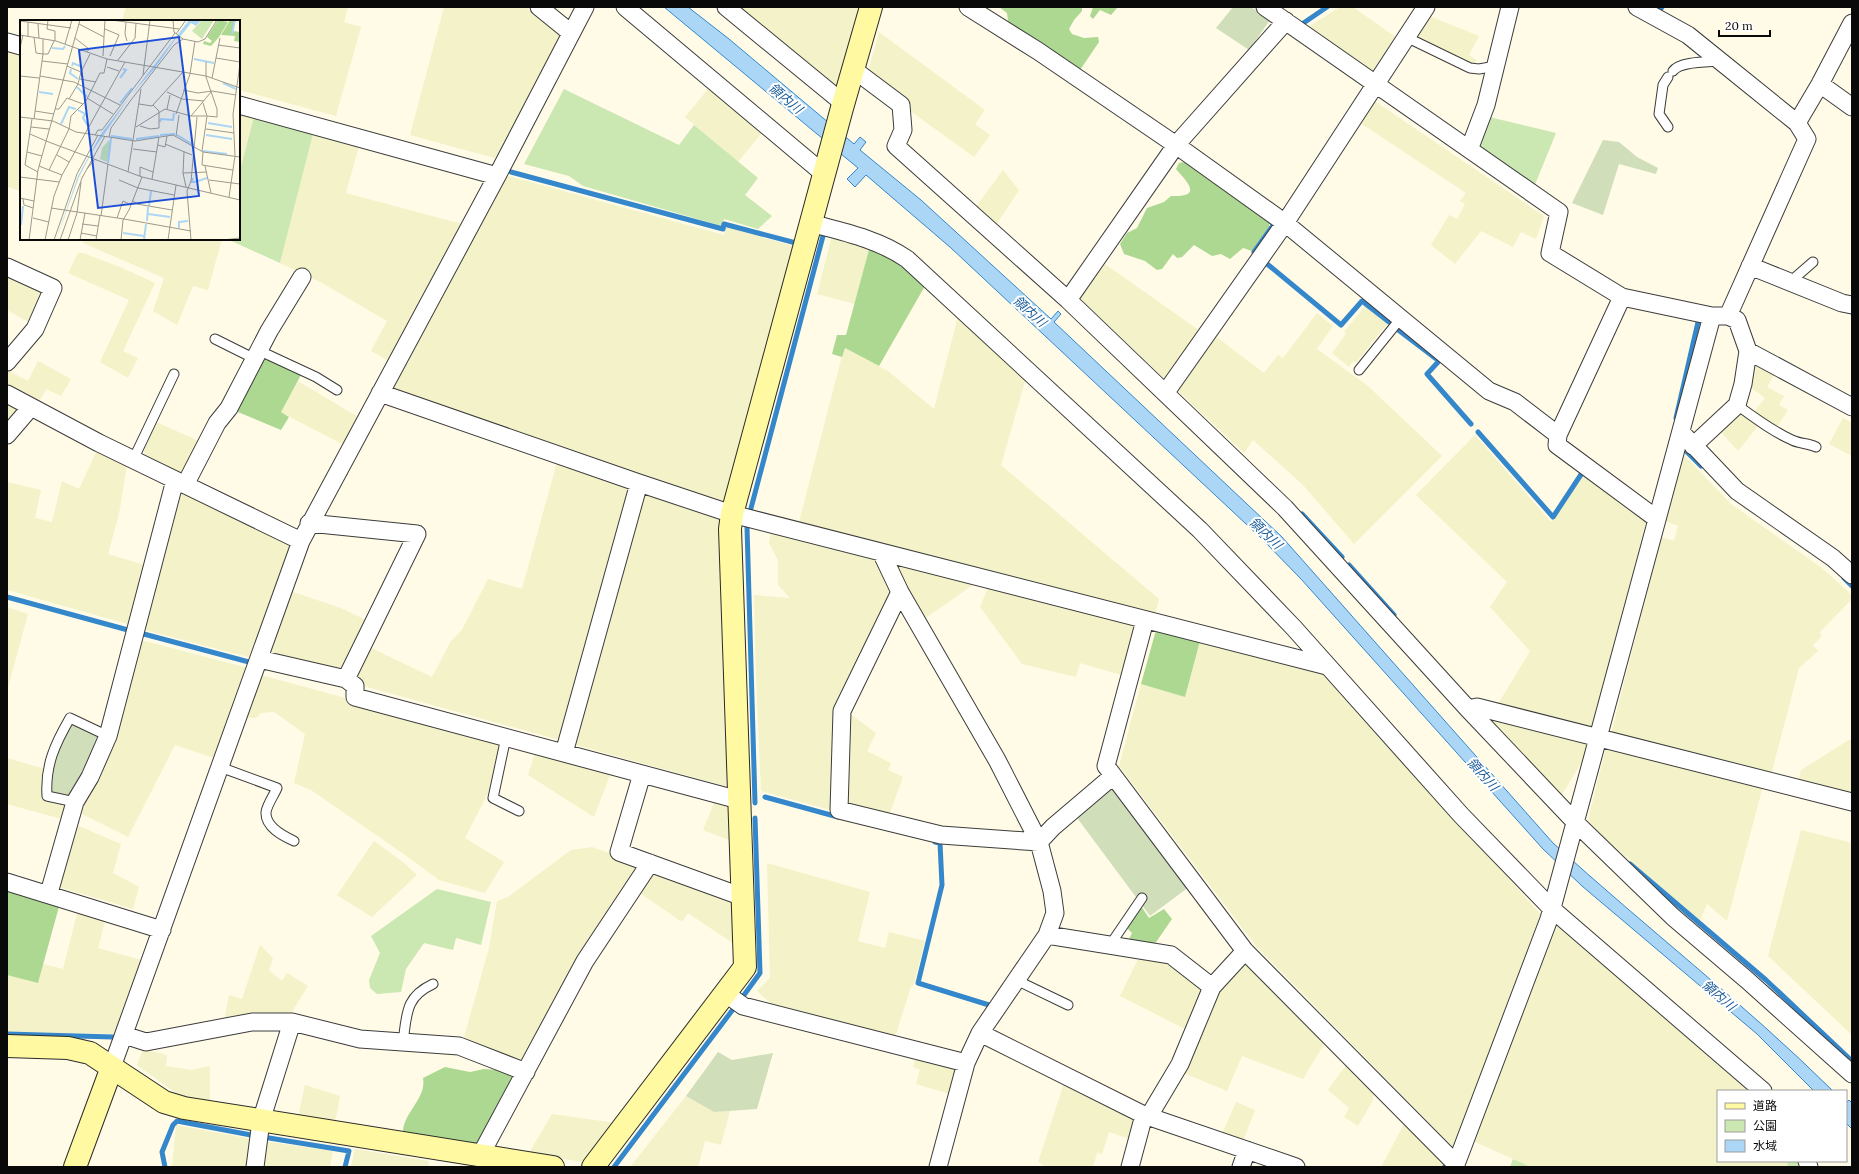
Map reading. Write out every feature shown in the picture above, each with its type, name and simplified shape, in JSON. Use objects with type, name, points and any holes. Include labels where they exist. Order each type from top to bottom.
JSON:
[{"type":"street","points":[[539,7],[571,33]]},
{"type":"street","points":[[75,1167],[162,930],[301,541],[497,176],[585,7]]},
{"type":"street","points":[[625,7],[824,171]]},
{"type":"street","points":[[726,7],[842,105]]},
{"type":"street","points":[[593,1167],[745,967],[730,529],[732,514],[824,171],[871,7]]},
{"type":"street","points":[[968,7],[1038,51],[1176,145],[1285,223],[1490,391],[1515,402],[1558,435]]},
{"type":"street","points":[[1265,7],[1560,212],[1550,253],[1622,297],[1737,320],[1748,351],[1743,384],[1737,405],[1693,446]]},
{"type":"street","points":[[1166,392],[1285,223],[1426,7]]},
{"type":"street","points":[[1468,148],[1472,142],[1486,105],[1510,7]]},
{"type":"street","points":[[1145,620],[1106,766],[1245,951],[1456,1166],[1554,902],[1681,432],[1720,316],[1750,266],[1807,139],[1797,123],[1688,35],[1638,7]]},
{"type":"street","points":[[1068,300],[1176,145],[1286,22]]},
{"type":"street","points":[[1797,123],[1820,84],[1852,23]]},
{"type":"street","points":[[7,42],[20,46]]},
{"type":"street","points":[[853,69],[901,105],[903,130],[896,146],[1068,300],[1166,392],[1285,508],[1468,709],[1574,829],[1852,1074]]},
{"type":"street","points":[[1820,84],[1852,107]]},
{"type":"street","points":[[240,106],[497,176]]},
{"type":"street","points":[[810,223],[873,241],[890,248],[907,259],[1200,530],[1294,628],[1461,815],[1554,902],[1762,1090]]},
{"type":"street","points":[[7,266],[53,288],[35,328],[7,362]]},
{"type":"street","points":[[1750,266],[1842,303],[1852,305]]},
{"type":"street","points":[[48,893],[75,802],[90,777],[108,736],[180,482],[228,408],[269,331],[302,277]]},
{"type":"street","points":[[1622,297],[1558,435],[1557,445],[1657,519]]},
{"type":"street","points":[[1748,351],[1851,403]]},
{"type":"street","points":[[380,393],[732,514],[1327,666]]},
{"type":"street","points":[[7,394],[134,460],[301,541]]},
{"type":"street","points":[[7,435],[31,407]]},
{"type":"street","points":[[1681,432],[1737,491],[1833,558],[1852,575]]},
{"type":"street","points":[[564,753],[639,483]]},
{"type":"street","points":[[309,524],[417,534],[346,679]]},
{"type":"street","points":[[881,552],[900,592],[997,760],[1039,842],[1052,891],[1054,913],[1047,935],[980,1032],[966,1063],[938,1167]]},
{"type":"street","points":[[900,592],[842,711],[839,810],[941,835],[1039,842]]},
{"type":"street","points":[[259,659],[346,679],[355,686],[355,697],[739,800]]},
{"type":"street","points":[[1468,709],[1477,707],[1852,802]]},
{"type":"street","points":[[642,774],[619,852],[742,897]]},
{"type":"street","points":[[1039,842],[1053,827],[1113,776]]},
{"type":"street","points":[[480,1156],[585,961],[650,863]]},
{"type":"street","points":[[7,882],[48,893],[162,930]]},
{"type":"street","points":[[1047,935],[1171,955],[1212,986]]},
{"type":"street","points":[[1130,1167],[1147,1116],[1180,1064],[1212,986],[1245,951]]},
{"type":"street","points":[[725,992],[744,1006],[966,1063]]},
{"type":"street","points":[[124,1035],[146,1042],[252,1022],[292,1022],[360,1039],[459,1046],[526,1072]]},
{"type":"street","points":[[255,1167],[262,1121],[292,1022]]},
{"type":"street","points":[[980,1032],[1147,1116],[1296,1167]]},
{"type":"street","points":[[7,1046],[79,1050],[90,1053],[164,1102],[174,1106],[553,1167]]},
{"type":"street","points":[[1241,1167],[1247,1150]]},
{"type":"lane","points":[[1406,37],[1470,68],[1479,69],[1496,66]]},
{"type":"lane","points":[[1668,127],[1659,114],[1663,85],[1675,68],[1688,64],[1720,61]]},
{"type":"lane","points":[[1790,282],[1813,262]]},
{"type":"lane","points":[[1359,370],[1401,318]]},
{"type":"lane","points":[[215,339],[316,377],[337,390]]},
{"type":"lane","points":[[134,460],[174,374]]},
{"type":"lane","points":[[1737,405],[1769,428],[1794,441],[1807,443],[1816,447]]},
{"type":"lane","points":[[75,802],[47,796],[46,780],[55,745],[70,718],[108,736]]},
{"type":"lane","points":[[506,737],[493,798],[519,811]]},
{"type":"lane","points":[[220,767],[277,788],[266,812],[269,824],[280,834],[294,841]]},
{"type":"lane","points":[[1110,945],[1142,898]]},
{"type":"lane","points":[[1016,980],[1068,1005]]},
{"type":"lane","points":[[403,1042],[409,1004],[421,989],[433,984]]},
{"type":"green space","points":[[126,7],[348,7],[344,22],[361,27],[336,116],[240,90],[240,20],[122,20]]},
{"type":"green space","points":[[444,7],[526,7],[559,33],[561,39],[498,159],[410,135]]},
{"type":"green space","points":[[732,7],[860,7],[837,88]]},
{"type":"green space","points":[[999,7],[1082,7],[1082,11],[1074,20],[1069,29],[1072,34],[1084,38],[1098,37],[1099,42],[1080,70],[1008,21],[1007,13]]},
{"type":"green space","points":[[1093,7],[1118,7],[1111,15],[1100,10],[1093,19],[1090,16]]},
{"type":"green space","points":[[1233,7],[1251,7],[1270,20],[1249,50],[1216,28]]},
{"type":"green space","points":[[1340,7],[1353,7],[1397,38],[1375,73],[1307,28]]},
{"type":"green space","points":[[1429,16],[1479,36],[1469,55],[1477,60],[1473,64],[1419,38],[1417,34]]},
{"type":"green space","points":[[879,32],[985,110],[975,124],[990,135],[974,157],[909,110],[911,105],[868,71]]},
{"type":"green space","points":[[7,46],[20,50],[20,191],[7,187]]},
{"type":"green space","points":[[709,88],[762,133],[738,162],[685,117]]},
{"type":"green space","points":[[564,89],[679,145],[694,125],[758,178],[745,195],[772,216],[758,229],[724,219],[722,226],[583,186],[569,176],[524,164]]},
{"type":"green space","points":[[1373,100],[1544,216],[1536,239],[1521,232],[1513,247],[1481,231],[1455,264],[1431,245],[1449,215],[1457,219],[1465,204],[1460,201],[1466,193],[1359,122]]},
{"type":"green space","points":[[240,109],[255,113],[240,170]]},
{"type":"green space","points":[[255,113],[314,130],[280,263],[229,240],[240,240],[240,170]]},
{"type":"green space","points":[[1485,116],[1556,133],[1534,187],[1475,147]]},
{"type":"green space","points":[[314,130],[360,142],[346,193],[462,224],[389,361],[371,351],[387,321],[322,283],[280,263]]},
{"type":"green space","points":[[1603,140],[1619,142],[1637,157],[1658,168],[1656,174],[1619,164],[1603,215],[1572,203]]},
{"type":"green space","points":[[1184,162],[1269,223],[1269,227],[1252,251],[1243,248],[1230,259],[1221,254],[1212,256],[1194,245],[1182,257],[1177,258],[1173,254],[1162,269],[1157,270],[1145,261],[1124,254],[1120,244],[1127,233],[1137,228],[1147,208],[1164,202],[1171,196],[1181,196],[1190,192],[1190,188],[1185,179],[1176,169],[1179,163]]},
{"type":"green space","points":[[1003,170],[1019,190],[995,227],[975,208]]},
{"type":"green space","points":[[505,175],[724,235],[726,227],[797,247],[727,502],[721,506],[393,389],[392,383]]},
{"type":"green space","points":[[832,236],[870,246],[855,304],[817,294]]},
{"type":"green space","points":[[84,240],[222,240],[208,290],[193,286],[177,325],[153,311],[164,278],[83,243]]},
{"type":"green space","points":[[870,246],[902,262],[925,286],[879,366],[845,348],[842,357],[832,354],[837,335],[846,335]]},
{"type":"green space","points":[[78,253],[83,253],[120,267],[155,283],[123,351],[138,358],[128,378],[100,362],[129,300],[68,273]]},
{"type":"green space","points":[[1105,264],[1200,331],[1166,380],[1080,299]]},
{"type":"green space","points":[[7,271],[46,288],[32,324],[7,310]]},
{"type":"green space","points":[[1365,306],[1387,324],[1356,363],[1353,361],[1349,367],[1332,353],[1346,334],[1344,332]]},
{"type":"green space","points":[[1317,313],[1333,326],[1317,349],[1368,386],[1442,456],[1354,544],[1303,485],[1253,440],[1244,453],[1176,389],[1214,335],[1264,373],[1278,355],[1283,358]]},
{"type":"green space","points":[[958,316],[1026,378],[1001,465],[1159,599],[1155,614],[799,522],[844,348],[888,371],[934,409]]},
{"type":"green space","points":[[264,356],[302,373],[281,412],[289,417],[281,430],[233,410]]},
{"type":"green space","points":[[1751,358],[1777,370],[1767,387],[1784,396],[1779,405],[1788,410],[1776,429],[1753,413],[1765,398],[1746,384]]},
{"type":"green space","points":[[38,361],[71,379],[61,396],[46,389],[39,402],[7,385],[7,370],[28,381]]},
{"type":"green space","points":[[298,381],[358,417],[344,445],[280,412]]},
{"type":"green space","points":[[7,402],[22,410],[7,430]]},
{"type":"green space","points":[[1738,411],[1758,426],[1738,451],[1719,430]]},
{"type":"green space","points":[[1843,418],[1852,423],[1852,456],[1829,444]]},
{"type":"green space","points":[[156,422],[201,442],[182,476],[146,458],[144,450]]},
{"type":"green space","points":[[1475,435],[1551,522],[1584,474],[1646,521],[1593,730],[1498,704],[1530,651],[1490,607],[1507,582],[1416,495]]},
{"type":"green space","points":[[97,450],[127,465],[119,514],[108,554],[148,566],[131,625],[7,590],[7,482],[41,490],[35,518],[52,522],[62,481],[79,489]]},
{"type":"green space","points":[[1684,455],[1731,504],[1822,568],[1852,595],[1852,599],[1820,632],[1822,636],[1813,645],[1818,651],[1799,668],[1771,775],[1613,734],[1612,730],[1661,537],[1674,541],[1678,526],[1665,521]]},
{"type":"green space","points":[[557,462],[631,486],[563,741],[360,685],[355,677],[367,646],[432,677],[451,641],[462,630],[488,579],[522,589]]},
{"type":"green space","points":[[182,491],[289,543],[290,548],[252,658],[145,630]]},
{"type":"green space","points":[[642,491],[719,517],[722,522],[729,787],[572,744]]},
{"type":"green space","points":[[771,532],[873,558],[894,594],[841,703],[834,811],[761,791],[754,595],[790,598],[778,585],[778,560],[769,543]]},
{"type":"green space","points":[[897,564],[973,585],[923,620],[894,569]]},
{"type":"green space","points":[[988,588],[1136,626],[1125,676],[1080,663],[1076,677],[1022,664],[980,607]]},
{"type":"green space","points":[[290,591],[341,608],[368,621],[344,670],[270,654],[268,650]]},
{"type":"green space","points":[[7,607],[28,614],[7,691]]},
{"type":"green space","points":[[1156,630],[1200,641],[1185,697],[1141,684]]},
{"type":"green space","points":[[137,639],[248,668],[217,759],[175,745],[128,837],[78,812]]},
{"type":"green space","points":[[1200,641],[1325,674],[1544,918],[1454,1148],[1256,946],[1119,766],[1141,684],[1185,697]]},
{"type":"green space","points":[[261,675],[496,739],[499,749],[488,793],[465,838],[504,862],[485,893],[439,880],[311,790],[294,783],[305,734],[274,712],[261,713],[256,718],[246,717]]},
{"type":"green space","points":[[846,711],[876,733],[867,751],[891,763],[888,770],[903,777],[888,818],[844,808]]},
{"type":"green space","points":[[1488,716],[1590,744],[1589,750],[1560,798]]},
{"type":"green space","points":[[72,721],[103,736],[72,798],[50,794],[50,774],[55,756]]},
{"type":"green space","points":[[1852,738],[1852,796],[1798,782],[1801,770]]},
{"type":"green space","points":[[1610,748],[1763,786],[1727,921],[1707,904],[1700,921],[1603,837],[1588,820],[1605,751]]},
{"type":"green space","points":[[536,750],[612,770],[594,817],[528,775]]},
{"type":"green space","points":[[7,758],[45,769],[71,804],[65,820],[7,804]]},
{"type":"green space","points":[[1114,786],[1189,887],[1150,916],[1075,815]]},
{"type":"green space","points":[[716,798],[730,804],[731,841],[703,830]]},
{"type":"green space","points":[[74,824],[121,844],[113,873],[139,887],[133,909],[59,887]]},
{"type":"green space","points":[[1801,830],[1852,843],[1852,1035],[1768,956]]},
{"type":"green space","points":[[374,841],[403,862],[417,875],[372,917],[337,895]]},
{"type":"green space","points":[[592,847],[640,864],[524,1062],[463,1041],[489,948],[497,901],[508,897],[571,850]]},
{"type":"green space","points":[[767,863],[870,892],[858,941],[885,948],[889,932],[925,941],[914,984],[911,987],[895,1037],[774,1006],[757,991],[770,978]]},
{"type":"green space","points":[[654,871],[734,900],[734,944],[688,913],[682,922],[637,891]]},
{"type":"green space","points":[[7,889],[60,903],[38,983],[7,975]]},
{"type":"green space","points":[[437,889],[491,902],[481,945],[456,938],[453,950],[424,943],[406,969],[401,992],[377,994],[370,988],[369,980],[380,953],[371,936]]},
{"type":"green space","points":[[1141,906],[1149,918],[1164,909],[1172,919],[1152,948],[1127,943],[1132,933],[1127,928]]},
{"type":"green space","points":[[78,910],[106,918],[98,948],[145,961],[118,1034],[7,1032],[7,975],[38,983],[43,964],[63,969]]},
{"type":"green space","points":[[1557,923],[1754,1090],[1717,1090],[1717,1162],[1788,1162],[1787,1167],[1531,1167],[1473,1141]]},
{"type":"green space","points":[[260,945],[273,958],[269,970],[282,981],[287,973],[308,986],[288,1018],[224,1021],[229,995],[242,999]]},
{"type":"green space","points":[[1141,953],[1163,957],[1207,987],[1189,1031],[1120,996]]},
{"type":"green space","points":[[1244,960],[1325,1043],[1303,1079],[1242,1056],[1227,1091],[1181,1072],[1217,986]]},
{"type":"green space","points":[[143,1049],[167,1055],[166,1066],[192,1070],[210,1066],[210,1101],[181,1097],[137,1065]]},
{"type":"green space","points":[[718,1052],[732,1060],[773,1053],[757,1109],[714,1112],[686,1096]]},
{"type":"green space","points":[[916,1056],[957,1066],[950,1094],[916,1084],[920,1070],[913,1067]]},
{"type":"green space","points":[[1346,1065],[1374,1094],[1372,1102],[1358,1126],[1344,1117],[1349,1108],[1328,1090]]},
{"type":"green space","points":[[445,1067],[470,1072],[484,1069],[498,1070],[517,1077],[479,1146],[403,1135],[403,1127],[406,1120],[421,1093],[423,1078]]},
{"type":"green space","points":[[1065,1080],[1136,1115],[1133,1140],[1109,1132],[1102,1154],[1097,1153],[1093,1167],[1046,1167],[1038,1162]]},
{"type":"green space","points":[[305,1085],[340,1096],[335,1123],[298,1117]]},
{"type":"green space","points":[[686,1096],[714,1112],[730,1111],[721,1145],[705,1141],[698,1167],[630,1167]]},
{"type":"green space","points":[[1236,1102],[1255,1110],[1242,1144],[1221,1136]]},
{"type":"green space","points":[[552,1114],[616,1123],[588,1160],[583,1162],[529,1153]]},
{"type":"green space","points":[[1404,1124],[1443,1164],[1442,1167],[1381,1167]]},
{"type":"green space","points":[[176,1125],[252,1139],[249,1167],[172,1167]]},
{"type":"green space","points":[[262,1141],[333,1151],[330,1167],[259,1167]]},
{"type":"green space","points":[[355,1149],[429,1161],[428,1167],[351,1167]]},
{"type":"green space","points":[[1513,1159],[1531,1167],[1510,1167]]},
{"type":"green space","points":[[1788,1162],[1802,1162],[1805,1167],[1787,1167]]},
{"type":"water","name":"領内川","points":[[664,7],[688,7],[729,39],[854,144],[860,137],[866,142],[860,150],[921,200],[1051,319],[1058,311],[1061,314],[1054,322],[1282,537],[1553,843],[1730,996],[1832,1090],[1813,1090],[1757,1034],[1582,886],[1543,849],[1301,579],[1261,538],[951,248],[866,175],[855,187],[847,179],[858,168]]},
{"type":"water","points":[[1849,1100],[1852,1103],[1852,1129],[1847,1124],[1847,1102]]},
{"type":"waterway","points":[[1302,24],[1327,7]]},
{"type":"waterway","points":[[1659,12],[1662,7]]},
{"type":"waterway","points":[[511,172],[723,229],[724,224],[796,243]]},
{"type":"waterway","points":[[1254,252],[1274,224],[1270,221]]},
{"type":"waterway","points":[[750,512],[823,236]]},
{"type":"waterway","points":[[1266,263],[1341,325],[1362,301],[1389,322]]},
{"type":"waterway","points":[[1676,418],[1698,322]]},
{"type":"waterway","points":[[1397,329],[1439,361],[1427,374],[1471,424]]},
{"type":"waterway","points":[[1478,432],[1553,517],[1582,473]]},
{"type":"waterway","points":[[1687,452],[1701,466]]},
{"type":"waterway","points":[[1302,514],[1342,557]]},
{"type":"waterway","points":[[747,527],[755,803]]},
{"type":"waterway","points":[[1349,565],[1394,615]]},
{"type":"waterway","points":[[1844,578],[1852,586]]},
{"type":"waterway","points":[[7,597],[128,630]]},
{"type":"waterway","points":[[140,631],[140,633],[249,662]]},
{"type":"waterway","points":[[765,797],[838,817]]},
{"type":"waterway","points":[[744,995],[760,973],[755,818]]},
{"type":"waterway","points":[[935,842],[940,843],[942,885],[918,983],[989,1005]]},
{"type":"waterway","points":[[1630,864],[1766,980],[1852,1061]]},
{"type":"waterway","points":[[614,1167],[734,1008]]},
{"type":"waterway","points":[[7,1034],[113,1037]]},
{"type":"waterway","points":[[165,1167],[162,1152],[173,1125],[177,1121],[251,1135]]},
{"type":"waterway","points":[[263,1137],[349,1151],[345,1167]]}]
